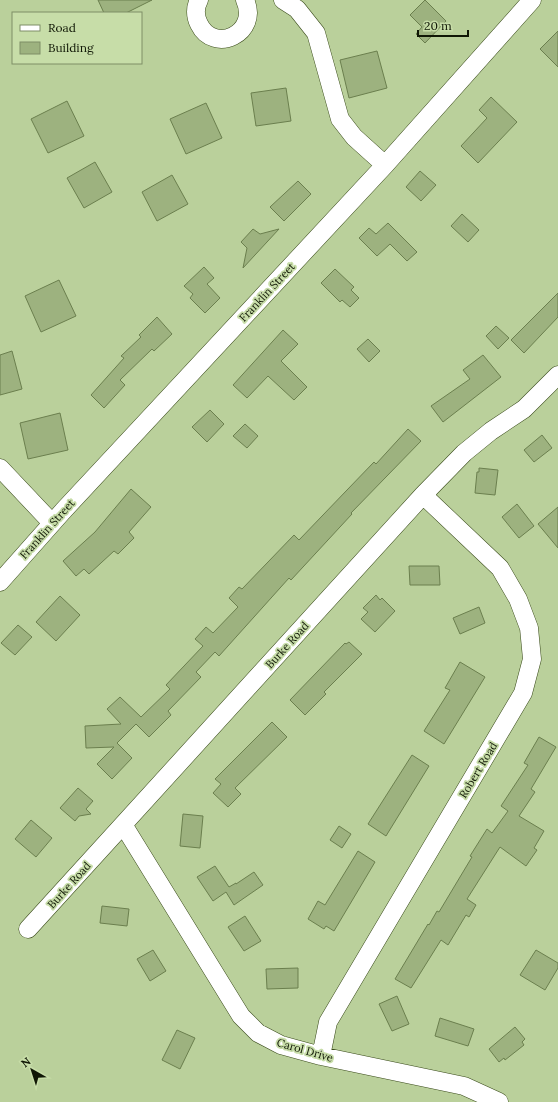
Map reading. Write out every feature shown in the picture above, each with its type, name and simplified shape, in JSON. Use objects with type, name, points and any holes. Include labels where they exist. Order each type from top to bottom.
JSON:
[{"type":"street","points":[[199,0],[196,12],[197,21],[201,29],[216,39],[234,37],[241,31],[246,24],[249,15],[245,0]]},
{"type":"street","points":[[283,0],[297,9],[316,33],[340,119],[354,137],[384,165]]},
{"type":"street","name":"Franklin Street","points":[[0,582],[52,523],[384,165],[532,0]]},
{"type":"street","name":"Burke Road","points":[[28,929],[124,826],[423,495],[464,453],[491,431],[524,409],[558,376]]},
{"type":"street","points":[[0,468],[52,523]]},
{"type":"street","name":"Robert Road","points":[[321,1056],[328,1022],[523,693],[532,659],[529,628],[518,599],[500,568],[423,495]]},
{"type":"street","name":"Carol Drive","points":[[124,826],[241,1016],[258,1033],[281,1045],[321,1056],[464,1086],[499,1102]]},
{"type":"building","points":[[98,0],[152,0],[128,12],[104,12]]},
{"type":"building","points":[[425,0],[446,21],[425,43],[416,34],[422,27],[410,15]]},
{"type":"building","points":[[558,31],[558,67],[540,49]]},
{"type":"building","points":[[377,51],[387,88],[349,98],[340,60]]},
{"type":"building","points":[[286,88],[291,121],[256,126],[251,93]]},
{"type":"building","points":[[491,97],[517,122],[478,163],[461,146],[487,118],[479,110]]},
{"type":"building","points":[[67,101],[84,136],[48,153],[31,119]]},
{"type":"building","points":[[206,103],[222,138],[186,154],[170,119]]},
{"type":"building","points":[[95,162],[112,192],[84,208],[67,178]]},
{"type":"building","points":[[420,171],[436,185],[421,201],[406,187]]},
{"type":"building","points":[[172,175],[188,204],[157,221],[142,192]]},
{"type":"building","points":[[298,181],[311,194],[284,221],[270,207]]},
{"type":"building","points":[[462,214],[479,230],[468,242],[451,226]]},
{"type":"building","points":[[388,223],[417,252],[407,261],[390,244],[377,256],[359,238],[369,228],[376,234]]},
{"type":"building","points":[[253,229],[260,234],[279,229],[243,268],[247,248],[241,242]]},
{"type":"building","points":[[204,267],[214,278],[207,284],[220,298],[205,313],[190,298],[193,294],[184,286]]},
{"type":"building","points":[[335,269],[354,287],[351,290],[359,298],[350,307],[342,300],[340,302],[321,283]]},
{"type":"building","points":[[59,280],[76,316],[41,332],[25,296]]},
{"type":"building","points":[[558,293],[558,317],[524,353],[511,340]]},
{"type":"building","points":[[157,317],[172,334],[154,351],[152,349],[120,380],[125,385],[104,408],[91,395],[124,358],[121,356],[141,337],[139,335]]},
{"type":"building","points":[[496,326],[509,338],[498,349],[486,336]]},
{"type":"building","points":[[283,330],[298,344],[281,361],[307,387],[294,400],[268,376],[247,398],[233,385]]},
{"type":"building","points":[[368,339],[380,351],[369,362],[357,349]]},
{"type":"building","points":[[12,351],[22,389],[0,395],[0,355]]},
{"type":"building","points":[[483,355],[501,377],[443,422],[431,406],[470,379],[463,370]]},
{"type":"building","points":[[210,410],[224,424],[207,442],[192,427]]},
{"type":"building","points":[[60,413],[68,450],[28,459],[20,423]]},
{"type":"building","points":[[245,424],[258,436],[247,448],[233,436]]},
{"type":"building","points":[[408,429],[421,441],[351,513],[352,514],[291,580],[289,578],[219,656],[215,652],[196,672],[201,677],[168,711],[171,715],[149,737],[136,724],[117,743],[132,758],[112,779],[97,764],[114,747],[86,748],[85,726],[121,724],[107,709],[120,697],[141,717],[170,689],[166,685],[203,646],[195,639],[206,627],[213,633],[238,607],[229,598],[239,587],[242,589],[294,535],[299,540],[374,462],[376,464]]},
{"type":"building","points":[[542,435],[552,448],[534,462],[524,450]]},
{"type":"building","points":[[479,468],[498,470],[495,495],[475,493],[477,472],[479,472]]},
{"type":"building","points":[[131,489],[151,507],[129,532],[134,538],[118,554],[114,551],[89,574],[84,569],[76,576],[63,561],[95,532]]},
{"type":"building","points":[[517,504],[534,526],[519,538],[502,517]]},
{"type":"building","points":[[558,507],[558,548],[538,524]]},
{"type":"building","points":[[409,566],[439,566],[440,585],[410,585]]},
{"type":"building","points":[[376,595],[380,600],[382,598],[395,611],[375,632],[361,619],[368,612],[363,608]]},
{"type":"building","points":[[60,596],[80,615],[56,641],[36,622]]},
{"type":"building","points":[[479,607],[485,623],[460,634],[453,618]]},
{"type":"building","points":[[18,625],[32,637],[15,655],[1,643]]},
{"type":"building","points":[[349,642],[362,654],[324,692],[326,694],[305,715],[290,700],[345,643],[346,644]]},
{"type":"building","points":[[460,662],[485,677],[444,744],[424,731],[450,690],[445,688]]},
{"type":"building","points":[[272,722],[287,737],[235,788],[241,794],[228,807],[213,793],[221,784],[215,779]]},
{"type":"building","points":[[539,737],[556,747],[531,789],[535,792],[519,816],[544,831],[534,848],[537,850],[526,866],[500,847],[467,899],[476,905],[469,917],[466,915],[448,945],[441,940],[411,988],[395,979],[428,924],[429,925],[437,911],[439,912],[487,829],[492,833],[508,811],[501,806],[528,765],[524,763]]},
{"type":"building","points":[[412,755],[429,766],[386,836],[368,824]]},
{"type":"building","points":[[78,788],[93,801],[86,809],[91,814],[79,816],[75,821],[60,808]]},
{"type":"building","points":[[183,814],[203,816],[200,848],[180,846]]},
{"type":"building","points":[[31,820],[52,838],[36,857],[15,839]]},
{"type":"building","points":[[339,826],[351,834],[342,848],[330,840]]},
{"type":"building","points":[[358,851],[375,862],[334,931],[326,926],[324,929],[308,919],[318,901],[325,905]]},
{"type":"building","points":[[215,866],[229,887],[254,872],[263,885],[234,905],[226,892],[213,901],[197,877]]},
{"type":"building","points":[[102,906],[129,909],[127,926],[100,923]]},
{"type":"building","points":[[245,916],[261,941],[244,951],[228,927]]},
{"type":"building","points":[[153,950],[166,971],[150,981],[137,959]]},
{"type":"building","points":[[536,950],[558,963],[558,968],[545,990],[520,975]]},
{"type":"building","points":[[298,968],[298,988],[267,989],[266,969]]},
{"type":"building","points":[[397,996],[409,1024],[392,1031],[379,1004]]},
{"type":"building","points":[[440,1018],[474,1029],[468,1046],[435,1036]]},
{"type":"building","points":[[515,1027],[525,1039],[522,1042],[524,1045],[505,1060],[504,1058],[499,1062],[489,1049]]},
{"type":"building","points":[[177,1030],[195,1038],[180,1069],[162,1060]]}]
